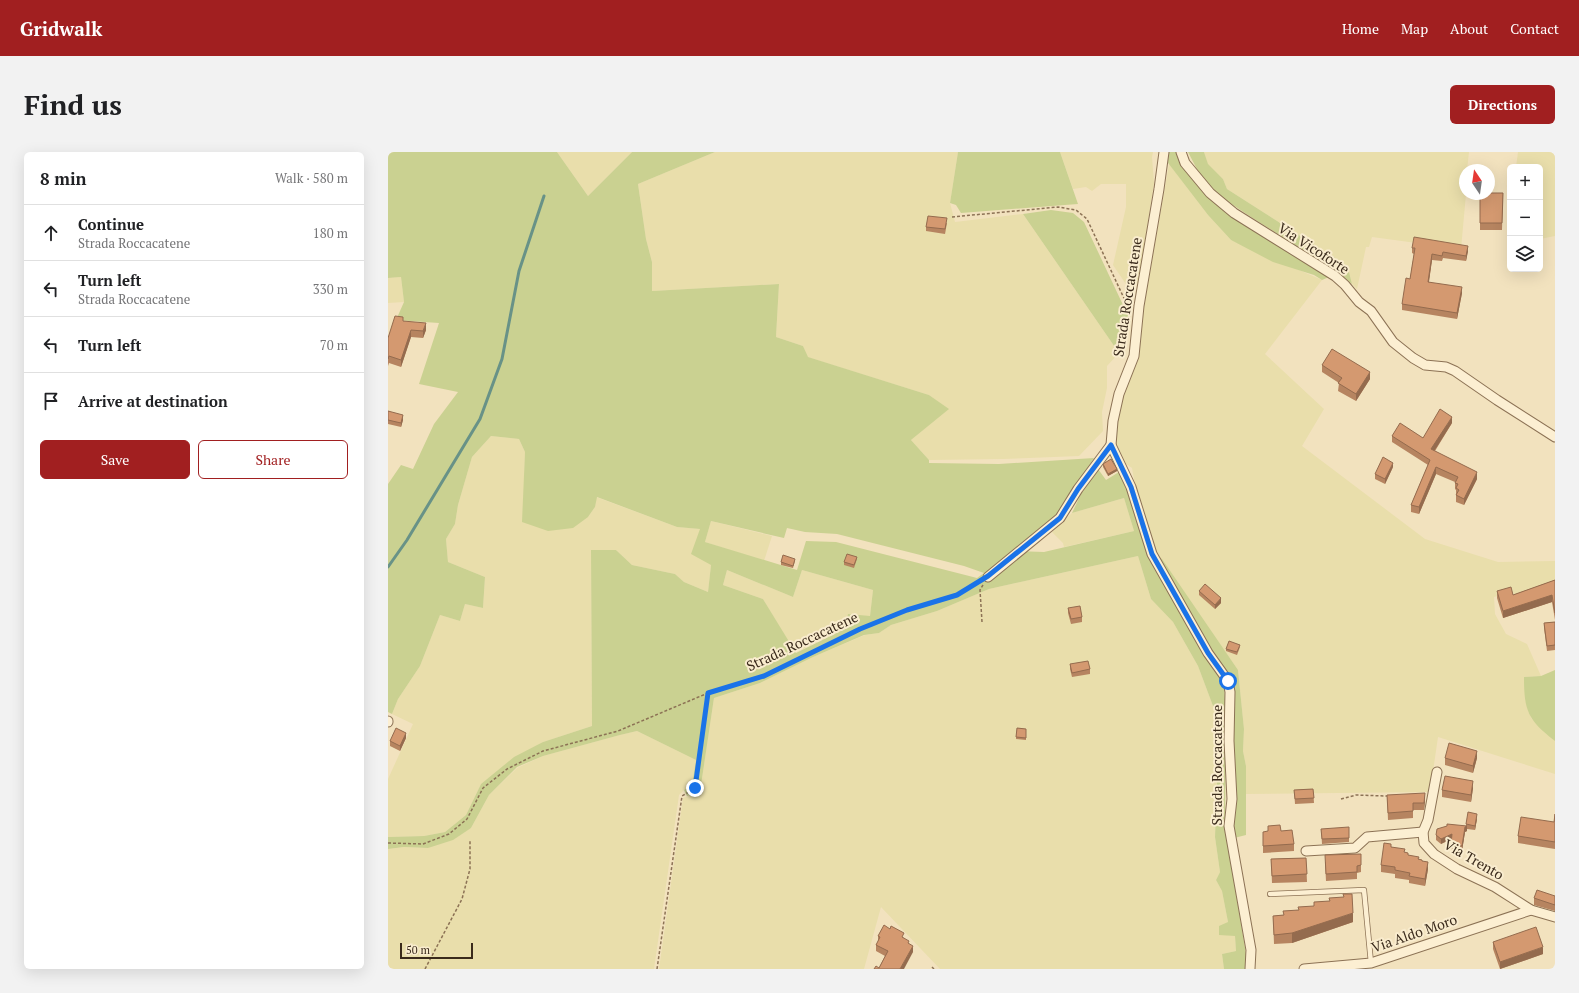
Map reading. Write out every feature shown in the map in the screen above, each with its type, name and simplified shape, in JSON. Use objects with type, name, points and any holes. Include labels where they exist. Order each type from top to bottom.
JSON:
[{"type":"street","name":"Strada Roccacatene","points":[[1164,152],[1139,306],[1134,356],[1119,394],[1113,421],[1111,445],[1131,487],[1152,554],[1208,653],[1228,681],[1230,692],[1229,741],[1232,799],[1229,826],[1251,950],[1250,969]]},
{"type":"street","name":"Via Vicoforte","points":[[1181,152],[1185,162],[1210,193],[1234,213],[1335,276],[1345,285],[1359,302],[1371,311],[1393,342],[1413,358],[1424,365],[1446,367],[1455,371],[1555,437]]},
{"type":"street","points":[[988,576],[1060,518],[1078,489],[1111,445]]},
{"type":"street","points":[[1306,852],[1355,848],[1367,837],[1423,832],[1428,820],[1438,772]]},
{"type":"street","name":"Via Trento","points":[[1423,832],[1424,843],[1434,854],[1457,869],[1495,887],[1530,910],[1555,917]]},
{"type":"street","name":"Via Aldo Moro","points":[[1304,969],[1371,963],[1530,910]]},
{"type":"lane","points":[[1270,894],[1364,890],[1371,963]]},
{"type":"path","points":[[952,217],[1058,207],[1076,210],[1087,219],[1130,312]]},
{"type":"path","points":[[982,622],[980,590],[988,576]]},
{"type":"path","name":"Strada Roccacatene","points":[[388,843],[424,844],[449,834],[467,819],[483,788],[507,769],[543,751],[618,731],[708,693],[764,676],[860,629],[907,610],[957,595],[988,576]]},
{"type":"path","points":[[657,969],[682,796],[695,788],[708,693]]},
{"type":"path","points":[[1341,799],[1356,796],[1388,796]]},
{"type":"path","points":[[426,969],[462,898],[470,869],[470,840]]},
{"type":"shaded area","points":[[557,152],[632,152],[588,196]]},
{"type":"shaded area","points":[[715,152],[958,152],[950,203],[955,222],[1023,214],[1119,353],[1107,366],[1107,388],[1102,412],[1103,431],[1079,456],[929,460],[911,440],[948,409],[929,395],[807,357],[803,346],[776,337],[779,284],[652,291],[652,262],[646,239],[638,184]]},
{"type":"shaded area","points":[[1060,152],[1153,152],[1154,183],[1139,279],[1132,293],[1113,265],[1126,207],[1126,184],[1101,184],[1092,191],[1086,187],[1073,189]]},
{"type":"shaded area","points":[[1204,152],[1469,152],[1468,164],[1459,164],[1459,200],[1465,200],[1461,249],[1372,237],[1369,247],[1366,247],[1357,289],[1352,284],[1349,272],[1343,263],[1227,189],[1223,179],[1208,165]]},
{"type":"shaded area","points":[[1518,152],[1555,152],[1555,236],[1543,238],[1543,164],[1516,164]]},
{"type":"shaded area","points":[[1169,164],[1208,215],[1231,240],[1322,280],[1265,354],[1324,409],[1302,446],[1425,539],[1498,562],[1555,561],[1555,585],[1516,599],[1513,592],[1494,597],[1495,614],[1506,634],[1527,644],[1541,676],[1524,677],[1531,718],[1555,741],[1555,774],[1438,737],[1430,792],[1245,794],[1246,766],[1243,751],[1244,729],[1238,670],[1157,556],[1137,496],[1132,468],[1126,464],[1116,444],[1116,421],[1120,395],[1137,358],[1144,307]]},
{"type":"shaded area","points":[[401,277],[404,302],[388,303],[388,278]]},
{"type":"shaded area","points":[[491,436],[519,439],[525,452],[523,522],[588,517],[595,507],[596,497],[677,527],[700,529],[711,565],[708,592],[684,582],[675,574],[632,565],[616,550],[591,550],[592,726],[543,742],[481,784],[466,815],[445,832],[424,836],[388,837],[388,779],[413,724],[392,714],[398,699],[420,666],[440,615],[460,621],[465,604],[483,608],[485,577],[448,562],[446,539],[455,524],[458,505],[472,457]]},
{"type":"shaded area","points":[[1124,498],[1134,531],[1064,547],[1063,543],[1052,532],[1072,513]]},
{"type":"shaded area","points":[[711,521],[772,536],[764,561],[705,542]]},
{"type":"shaded area","points":[[1138,556],[1151,599],[1173,622],[1198,666],[1216,714],[1217,783],[1215,837],[1220,872],[1216,880],[1222,891],[1228,922],[1219,935],[1235,935],[1236,951],[1222,954],[1224,969],[940,969],[881,907],[864,969],[659,969],[683,798],[700,792],[714,698],[760,683],[813,657],[865,635],[879,633],[891,625],[937,611],[989,589]]},
{"type":"shaded area","points":[[727,570],[793,597],[802,570],[873,590],[870,616],[795,653],[763,599],[723,585]]},
{"type":"shaded area","points":[[637,731],[696,760],[692,785],[679,795],[654,969],[394,969],[388,967],[388,849],[404,847],[428,848],[471,828],[489,795],[517,768],[543,756]]},
{"type":"green space","points":[[388,152],[557,152],[588,196],[632,152],[715,152],[638,184],[646,239],[652,262],[652,291],[779,284],[776,337],[803,346],[808,357],[929,395],[949,409],[911,440],[929,460],[929,463],[999,464],[1094,458],[1058,515],[1016,551],[1044,552],[1134,531],[1124,498],[1072,513],[1081,494],[1098,469],[1106,480],[1119,472],[1131,497],[1151,554],[1224,682],[1226,717],[1225,826],[1246,954],[1247,969],[1224,969],[1222,954],[1236,951],[1235,936],[1219,935],[1219,926],[1228,922],[1222,891],[1216,880],[1220,872],[1215,837],[1217,783],[1216,714],[1198,666],[1173,622],[1151,599],[1138,556],[989,589],[937,611],[891,625],[879,633],[864,635],[813,657],[760,683],[714,698],[700,792],[687,796],[684,790],[692,785],[696,760],[637,731],[543,756],[517,767],[489,795],[471,828],[453,840],[428,848],[404,847],[388,849],[388,837],[424,836],[445,832],[466,815],[481,784],[514,757],[543,742],[592,726],[591,550],[616,550],[632,565],[675,574],[684,582],[708,592],[711,565],[691,554],[700,529],[677,527],[597,497],[595,507],[588,517],[573,528],[548,531],[522,522],[525,452],[519,439],[491,436],[472,457],[458,505],[455,524],[446,539],[448,562],[485,577],[483,608],[465,604],[460,621],[440,615],[420,666],[398,699],[392,714],[388,712],[388,484],[401,465],[413,469],[434,424],[458,392],[419,384],[439,323],[396,320],[404,302],[401,277],[388,278]],"holes":[[[711,521],[784,538],[787,528],[805,532],[837,534],[964,566],[984,573],[977,578],[836,542],[806,541],[797,570],[705,542]],[[727,570],[793,597],[802,570],[873,590],[870,616],[848,614],[845,629],[796,653],[763,599],[723,585]]]},
{"type":"green space","points":[[958,152],[1060,152],[1078,204],[961,213],[956,205],[950,203]]},
{"type":"green space","points":[[1166,152],[1177,152],[1207,194],[1329,277],[1322,280],[1314,275],[1273,262],[1231,240],[1208,215],[1165,159]]},
{"type":"green space","points":[[1188,152],[1204,152],[1208,164],[1223,179],[1227,189],[1343,263],[1349,272],[1352,284],[1338,272],[1215,193],[1199,173]]},
{"type":"green space","points":[[1051,210],[1073,213],[1084,222],[1131,322],[1123,332],[1123,347],[1119,353],[1023,214]]},
{"type":"green space","points":[[1157,556],[1162,559],[1238,670],[1244,729],[1243,751],[1246,766],[1246,835],[1234,838],[1233,693]]},
{"type":"green space","points":[[1555,670],[1555,741],[1539,727],[1529,714],[1525,698],[1524,677],[1541,676]]},
{"type":"building","points":[[1495,193],[1503,193],[1502,223],[1480,223],[1480,200],[1495,200]]},
{"type":"building","points":[[928,216],[947,218],[945,229],[926,227]]},
{"type":"building","points":[[1414,237],[1468,246],[1466,256],[1443,252],[1442,256],[1432,254],[1428,282],[1462,287],[1457,313],[1402,304],[1406,278],[1410,279],[1415,248],[1412,248]]},
{"type":"building","points":[[395,316],[403,317],[403,321],[426,323],[423,331],[411,330],[401,360],[389,356],[388,359],[388,338]]},
{"type":"building","points":[[1332,349],[1370,372],[1356,394],[1338,383],[1342,378],[1322,365]]},
{"type":"building","points":[[1440,409],[1452,417],[1431,449],[1477,472],[1464,499],[1456,495],[1459,490],[1456,488],[1458,484],[1455,483],[1458,477],[1436,467],[1419,507],[1411,505],[1430,460],[1392,436],[1400,423],[1423,438]]},
{"type":"building","points":[[388,411],[403,415],[401,423],[388,420]]},
{"type":"building","points":[[1383,457],[1393,463],[1385,479],[1375,474]]},
{"type":"building","points":[[1111,459],[1117,469],[1108,474],[1103,464]]},
{"type":"building","points":[[847,554],[857,557],[854,565],[844,562]]},
{"type":"building","points":[[783,555],[795,559],[793,566],[781,562]]},
{"type":"building","points":[[1555,580],[1555,613],[1552,595],[1503,611],[1497,591],[1511,587],[1513,595]]},
{"type":"building","points":[[1205,584],[1221,598],[1215,605],[1199,591]]},
{"type":"building","points":[[1080,606],[1082,617],[1071,619],[1068,608]]},
{"type":"building","points":[[1555,622],[1555,645],[1547,646],[1544,623]]},
{"type":"building","points":[[1229,641],[1240,645],[1237,652],[1226,649]]},
{"type":"building","points":[[1088,661],[1090,669],[1072,673],[1070,664]]},
{"type":"building","points":[[396,728],[406,733],[400,746],[390,741]]},
{"type":"building","points":[[1017,728],[1026,729],[1026,738],[1016,737]]},
{"type":"building","points":[[1449,743],[1477,751],[1473,766],[1445,758]]},
{"type":"building","points":[[1445,776],[1473,781],[1471,795],[1442,790]]},
{"type":"building","points":[[1313,789],[1314,798],[1295,799],[1294,790]]},
{"type":"building","points":[[1425,793],[1424,803],[1413,803],[1413,811],[1388,813],[1387,795]]},
{"type":"building","points":[[1468,812],[1477,814],[1475,826],[1466,824]]},
{"type":"building","points":[[1555,814],[1555,842],[1518,836],[1521,817],[1554,822]]},
{"type":"building","points":[[1447,824],[1467,826],[1465,827],[1462,846],[1451,844],[1452,834],[1441,839],[1436,835],[1437,829],[1447,826]]},
{"type":"building","points":[[1280,825],[1281,831],[1292,830],[1294,844],[1263,846],[1263,832],[1268,831],[1268,826]]},
{"type":"building","points":[[1349,827],[1349,838],[1322,839],[1321,829]]},
{"type":"building","points":[[1384,843],[1391,844],[1391,847],[1405,849],[1404,852],[1408,853],[1408,855],[1419,857],[1418,859],[1428,862],[1425,879],[1409,876],[1410,873],[1395,870],[1395,867],[1381,865]]},
{"type":"building","points":[[1361,854],[1361,865],[1357,866],[1357,872],[1326,874],[1325,855]]},
{"type":"building","points":[[1306,858],[1307,874],[1272,876],[1271,859]]},
{"type":"building","points":[[1537,890],[1555,896],[1555,905],[1534,898]]},
{"type":"building","points":[[1343,894],[1352,894],[1353,913],[1292,933],[1274,935],[1273,916],[1284,915],[1283,911],[1299,910],[1298,907],[1314,906],[1314,902],[1330,901],[1329,898],[1344,897]]},
{"type":"building","points":[[884,925],[890,929],[891,926],[904,933],[902,937],[909,941],[908,943],[913,946],[900,969],[874,969],[876,966],[879,968],[888,951],[876,945],[880,937],[878,936]]},
{"type":"building","points":[[1536,927],[1543,947],[1500,962],[1493,942]]},
{"type":"waterway","points":[[388,567],[407,540],[480,419],[502,359],[519,271],[544,196]]},
{"type":"route","points":[[695,788],[708,693],[764,676],[860,629],[907,610],[957,595],[988,576],[1016,555],[1060,518],[1078,489],[1111,445],[1131,487],[1152,554],[1208,653],[1228,681]]}]
